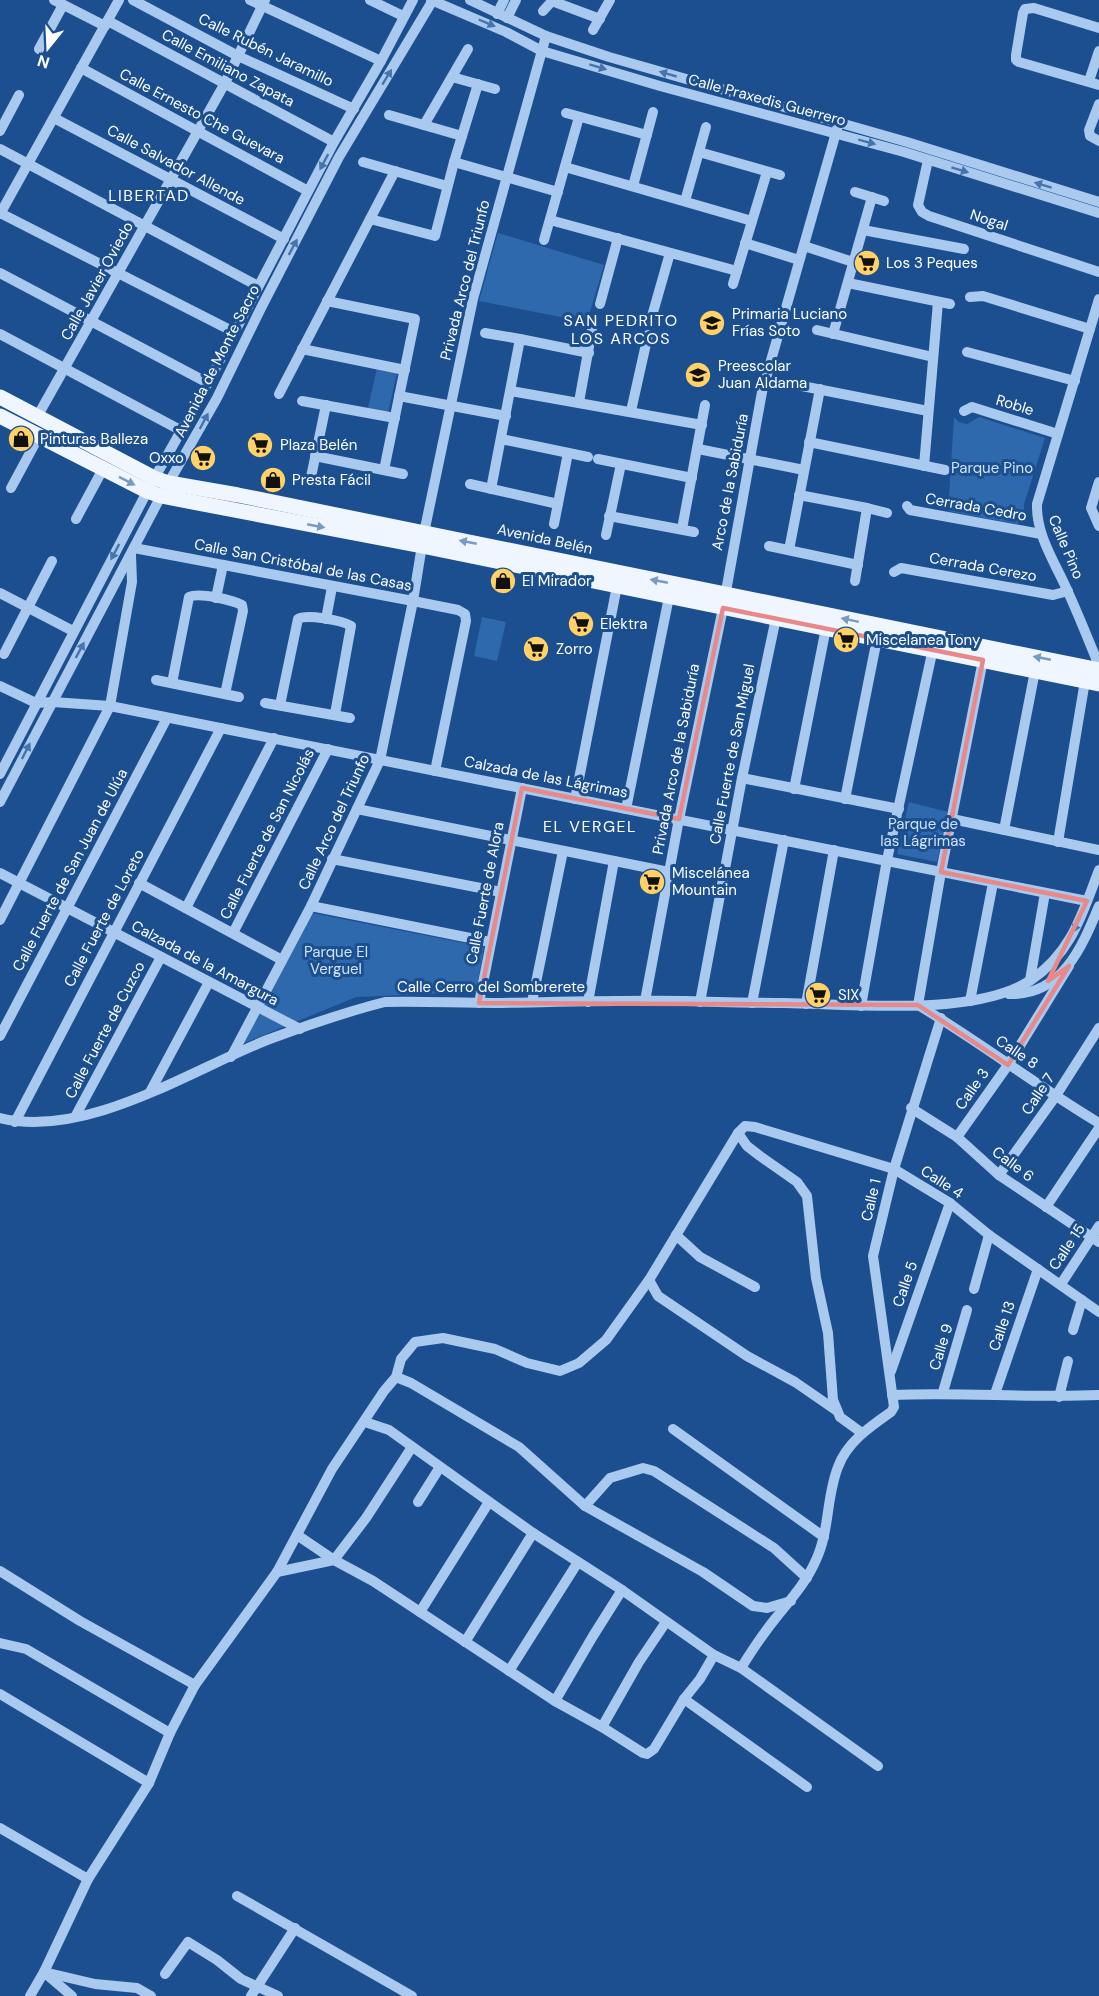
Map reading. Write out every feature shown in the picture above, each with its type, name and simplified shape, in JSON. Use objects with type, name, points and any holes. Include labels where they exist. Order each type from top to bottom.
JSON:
[{"type":"main road","name":"Avenida Belén","points":[[0,397],[158,487]]},
{"type":"main road","name":"Avenida Belén","points":[[0,416],[103,469],[158,487],[238,495],[617,586],[669,597],[724,601],[776,618],[877,639],[934,644],[1099,668]]},
{"type":"main road","name":"Avenida Belén","points":[[423,540],[934,644],[983,660],[1092,683]]},
{"type":"street","points":[[119,0],[0,214],[234,332]]},
{"type":"street","name":"Calle Rubén Jaramillo","points":[[133,0],[238,56],[354,109]]},
{"type":"street","points":[[250,0],[263,3],[381,61]]},
{"type":"street","points":[[370,0],[404,16]]},
{"type":"street","name":"Avenida de Monte Sacro","points":[[0,802],[132,552],[182,430],[334,142],[381,61],[412,0]]},
{"type":"street","name":"Avenida de Monte Sacro","points":[[0,774],[73,631],[158,487],[217,398],[256,316],[339,157],[433,0]]},
{"type":"street","name":"Calle Praxedis Guerrero","points":[[433,0],[506,32],[542,51],[928,160],[1099,213]]},
{"type":"street","name":"Calle Praxedis Guerrero","points":[[470,0],[546,36],[609,57],[839,122],[1099,202]]},
{"type":"street","points":[[502,16],[504,0]]},
{"type":"street","points":[[502,16],[516,0]]},
{"type":"street","points":[[593,30],[610,0]]},
{"type":"street","points":[[543,11],[552,1],[600,19]]},
{"type":"street","points":[[39,49],[59,2]]},
{"type":"street","name":"Calle Emiliano Zapata","points":[[59,2],[225,83],[334,142]]},
{"type":"street","name":"Calle Javier Oviedo","points":[[38,417],[225,83],[263,3]]},
{"type":"street","points":[[1099,28],[1034,8],[1026,9],[1023,13],[1016,60],[1094,83],[1099,51]]},
{"type":"street","name":"Privada Arco del Triunfo","points":[[423,540],[473,299],[546,36]]},
{"type":"street","points":[[424,125],[468,50]]},
{"type":"street","name":"Calle Ernesto Che Guevara","points":[[81,69],[308,191]]},
{"type":"street","points":[[452,76],[495,89]]},
{"type":"street","points":[[370,219],[435,236],[447,186],[478,84]]},
{"type":"street","points":[[0,131],[19,94]]},
{"type":"street","points":[[1099,104],[1089,130],[1090,136],[1099,141]]},
{"type":"street","points":[[633,186],[653,112]]},
{"type":"street","points":[[566,113],[647,135]]},
{"type":"street","points":[[389,115],[462,136]]},
{"type":"street","name":"Calle Salvador Allende","points":[[54,117],[284,239]]},
{"type":"street","points":[[544,240],[579,117]]},
{"type":"street","name":"Arco de la Sabiduría","points":[[724,601],[762,392],[839,122]]},
{"type":"street","points":[[685,201],[706,127]]},
{"type":"street","points":[[0,149],[258,286]]},
{"type":"street","points":[[699,152],[780,176]]},
{"type":"street","name":"Nogal","points":[[928,160],[918,205],[922,212],[1099,272]]},
{"type":"street","points":[[363,162],[447,186]]},
{"type":"street","points":[[454,162],[558,192]]},
{"type":"street","points":[[566,167],[752,221]]},
{"type":"street","points":[[279,394],[395,171]]},
{"type":"street","points":[[733,284],[767,172]]},
{"type":"street","points":[[855,192],[884,201]]},
{"type":"street","points":[[833,334],[872,197]]},
{"type":"street","points":[[550,220],[737,271]]},
{"type":"street","points":[[863,230],[964,249]]},
{"type":"street","points":[[600,304],[618,238]]},
{"type":"street","points":[[745,243],[800,260]]},
{"type":"street","points":[[804,246],[854,262]]},
{"type":"street","points":[[652,316],[670,253]]},
{"type":"street","points":[[0,273],[208,383]]},
{"type":"street","points":[[848,283],[944,303],[930,381],[924,466]]},
{"type":"street","points":[[970,297],[983,296],[1090,329]]},
{"type":"street","name":"Calle Pino","points":[[1099,299],[1037,504],[1036,517],[1041,534],[1068,591],[1099,668]]},
{"type":"street","points":[[327,302],[415,319],[384,470]]},
{"type":"street","points":[[579,402],[592,330]]},
{"type":"street","points":[[817,330],[933,357]]},
{"type":"street","points":[[485,333],[589,353]]},
{"type":"street","points":[[0,334],[182,430]]},
{"type":"street","points":[[631,411],[648,336]]},
{"type":"street","points":[[491,489],[520,339]]},
{"type":"street","points":[[302,349],[405,370]]},
{"type":"street","points":[[968,352],[1075,381]]},
{"type":"street","points":[[802,386],[928,411]]},
{"type":"street","points":[[789,550],[820,389]]},
{"type":"street","points":[[511,391],[702,425]]},
{"type":"street","points":[[399,396],[506,416]]},
{"type":"street","points":[[302,401],[395,418]]},
{"type":"street","points":[[311,477],[326,405]]},
{"type":"street","points":[[682,530],[705,405]]},
{"type":"street","name":"Roble","points":[[964,411],[972,407],[1058,434]]},
{"type":"street","points":[[11,488],[39,436]]},
{"type":"street","points":[[501,439],[692,478]]},
{"type":"street","points":[[809,441],[945,470]]},
{"type":"street","points":[[698,448],[804,470]]},
{"type":"street","points":[[554,524],[568,453]]},
{"type":"street","points":[[315,456],[403,474]]},
{"type":"street","points":[[606,535],[621,464]]},
{"type":"street","points":[[76,519],[103,469]]},
{"type":"street","points":[[1099,482],[1091,508],[1099,526]]},
{"type":"street","points":[[470,484],[558,504]]},
{"type":"street","points":[[799,495],[887,513]]},
{"type":"street","name":"Cerrada Cedro","points":[[908,506],[910,510],[1041,534]]},
{"type":"street","points":[[855,581],[867,508]]},
{"type":"street","points":[[609,516],[694,532]]},
{"type":"street","name":"Calle Arco del Triunfo","points":[[231,1057],[311,906],[380,760],[413,601],[423,540]]},
{"type":"street","points":[[770,546],[858,565]]},
{"type":"street","points":[[0,920],[110,706],[132,582],[132,552]]},
{"type":"street","name":"Calle San Cristóbal de las Casas","points":[[132,552],[223,565],[458,610],[465,614],[466,621],[435,771]]},
{"type":"street","points":[[4,654],[52,561]]},
{"type":"street","points":[[216,598],[223,565]]},
{"type":"street","name":"Cerrada Cerezo","points":[[894,572],[901,568],[1053,595],[1068,591]]},
{"type":"street","points":[[574,799],[617,586]]},
{"type":"street","points":[[326,619],[332,587]]},
{"type":"street","points":[[0,593],[73,631]]},
{"type":"street","points":[[172,683],[189,597],[193,595],[216,598],[237,603],[243,607],[225,694]]},
{"type":"street","points":[[626,809],[669,597]]},
{"type":"street","name":"Privada Arco de la Sabiduría","points":[[645,1001],[679,819],[724,601]]},
{"type":"street","points":[[280,705],[298,619],[302,616],[326,619],[351,626],[335,714]]},
{"type":"street","name":"Calle Fuerte de San Miguel","points":[[700,1002],[742,778],[776,618]]},
{"type":"street","points":[[794,789],[826,628]]},
{"type":"street","points":[[845,798],[877,639]]},
{"type":"street","points":[[861,1006],[887,860],[934,644]]},
{"type":"street","points":[[918,1005],[983,660]]},
{"type":"street","points":[[1004,830],[1035,671]]},
{"type":"street","points":[[156,680],[239,697]]},
{"type":"street","points":[[1058,842],[1092,683]]},
{"type":"street","name":"Calzada de las Lágrimas","points":[[0,686],[36,703],[110,706],[1087,901]]},
{"type":"street","points":[[265,703],[350,718]]},
{"type":"street","name":"Calle Fuerte de San Juan de Ulúa","points":[[0,1036],[167,718]]},
{"type":"street","name":"Calle Fuerte de Loreto","points":[[15,1122],[221,728]]},
{"type":"street","points":[[186,908],[274,738]]},
{"type":"street","name":"Calle Fuerte de San Nicolás","points":[[233,933],[328,749]]},
{"type":"street","points":[[742,778],[899,809]]},
{"type":"street","name":"Calle Fuerte de Alora","points":[[478,1003],[522,788]]},
{"type":"street","points":[[357,809],[669,872]]},
{"type":"street","points":[[952,819],[1099,850]]},
{"type":"street","points":[[752,1003],[784,840]]},
{"type":"street","points":[[532,1002],[563,850]]},
{"type":"street","points":[[806,1004],[834,850]]},
{"type":"street","points":[[332,859],[501,892]]},
{"type":"street","points":[[588,1002],[614,861]]},
{"type":"street","name":"Calle Cerro del Sombrerete","points":[[0,1118],[15,1122],[47,1122],[110,1108],[267,1041],[385,1002],[645,1001],[861,1006],[970,1001],[1002,993],[1030,980],[1056,959],[1079,923],[1099,870]]},
{"type":"street","name":"Calzada de la Amargura","points":[[0,873],[300,1029]]},
{"type":"street","points":[[140,883],[282,960]]},
{"type":"street","points":[[970,1001],[993,883]]},
{"type":"street","points":[[1030,980],[1045,893]]},
{"type":"street","points":[[311,906],[490,942]]},
{"type":"street","name":"Calle Cerro del Sombrerete","points":[[1002,993],[1017,994],[1032,991],[1053,980],[1069,966],[1082,948],[1099,906]]},
{"type":"street","name":"Calle Fuerte de Cuzco","points":[[75,1117],[161,957]]},
{"type":"street","name":"Calle 3","points":[[957,1137],[1008,1065],[1069,966]]},
{"type":"street","points":[[150,1092],[209,982]]},
{"type":"street","name":"Calle 8","points":[[918,1005],[941,1018],[1055,1097],[1099,1123]]},
{"type":"street","name":"Calle 1","points":[[892,1395],[873,1256],[911,1108],[941,1018]]},
{"type":"street","name":"Calle 7","points":[[999,1175],[1055,1097],[1099,1028]]},
{"type":"street","name":"Calle 6","points":[[911,1108],[957,1137],[999,1175],[1095,1240]]},
{"type":"street","name":"Calle 4","points":[[741,1130],[755,1127],[894,1168],[950,1203],[989,1235],[1099,1312]]},
{"type":"street","points":[[1046,1207],[1099,1128]]},
{"type":"street","points":[[30,1996],[44,1972],[88,1879],[150,1783],[170,1733],[195,1685],[277,1572],[332,1469],[384,1391],[396,1377],[401,1359],[416,1342],[442,1338],[495,1349],[527,1362],[560,1371],[579,1363],[606,1340],[650,1280],[741,1130],[759,1156],[797,1182],[807,1196],[816,1278],[828,1333],[833,1400],[840,1417],[862,1433]]},
{"type":"street","name":"Calle 5","points":[[890,1374],[950,1203]]},
{"type":"street","name":"Calle 15","points":[[1061,1284],[1095,1240],[1099,1226]]},
{"type":"street","points":[[676,1235],[700,1257],[755,1287]]},
{"type":"street","points":[[974,1289],[989,1235]]},
{"type":"street","name":"Calle 13","points":[[995,1394],[1038,1269]]},
{"type":"street","points":[[650,1280],[658,1296],[747,1356],[795,1382],[837,1411]]},
{"type":"street","points":[[1072,1330],[1082,1300]]},
{"type":"street","name":"Calle 9","points":[[943,1392],[967,1310]]},
{"type":"street","points":[[1059,1397],[1068,1361]]},
{"type":"street","points":[[396,1377],[411,1383],[519,1447],[585,1506],[703,1572],[753,1605],[767,1608],[791,1601]]},
{"type":"street","points":[[741,1668],[807,1578],[824,1537],[838,1465],[862,1433],[891,1412],[894,1407],[892,1395],[943,1392],[1059,1397],[1099,1395]]},
{"type":"street","points":[[365,1422],[388,1430],[533,1533],[622,1590],[714,1655],[741,1668],[878,1766]]},
{"type":"street","points":[[673,1429],[824,1537]]},
{"type":"street","points":[[277,1572],[334,1560],[366,1518],[412,1447]]},
{"type":"street","points":[[418,1502],[440,1467]]},
{"type":"street","points":[[585,1506],[610,1478],[642,1468],[654,1471],[774,1548],[807,1578]]},
{"type":"street","points":[[420,1612],[489,1502]]},
{"type":"street","points":[[465,1642],[533,1533]]},
{"type":"street","points":[[297,1535],[334,1560],[373,1581],[555,1701],[643,1753],[647,1754],[654,1749],[714,1655]]},
{"type":"street","points":[[509,1671],[578,1562]]},
{"type":"street","points":[[0,1571],[81,1621],[195,1685]]},
{"type":"street","points":[[555,1701],[622,1590]]},
{"type":"street","points":[[602,1727],[639,1662],[666,1622]]},
{"type":"street","points":[[0,1643],[26,1649],[170,1733]]},
{"type":"street","points":[[1,1696],[150,1783]]},
{"type":"street","points":[[684,1699],[807,1787]]},
{"type":"street","points":[[0,1828],[88,1879]]},
{"type":"street","points":[[237,1896],[412,1996]]},
{"type":"street","points":[[252,1996],[295,1928]]},
{"type":"street","points":[[165,1974],[188,1942],[217,1960],[241,1979],[278,1996]]},
{"type":"street","points":[[44,1972],[72,1996]]},
{"type":"street","points":[[44,1972],[95,1983],[136,1988],[151,1996]]},
{"type":"highlighted area","points":[[723,608],[983,660],[941,872],[1087,901],[1048,981],[1069,966],[1008,1065],[918,1005],[479,1003],[522,788],[679,819]]},
{"type":"green space","points":[[498,233],[604,265],[587,322],[479,301]]},
{"type":"green space","points":[[377,368],[397,373],[388,413],[368,408]]},
{"type":"green space","name":"Parque Pino","points":[[954,417],[959,422],[967,424],[979,417],[1045,438],[1024,504],[1024,518],[1017,524],[948,511]]},
{"type":"green space","points":[[482,617],[506,622],[497,661],[474,656]]},
{"type":"green space","name":"Parque de las Lágrimas","points":[[909,802],[948,812],[937,862],[897,854]]},
{"type":"green space","name":"Parque El Verguel","points":[[312,913],[484,947],[476,992],[356,997],[242,1044]]},
{"type":"place","name":"Los 3 Peques","points":[[867,263]]},
{"type":"place","name":"Primaria Luciano Frías Soto","points":[[712,323]]},
{"type":"place","name":"Preescolar Juan Aldama","points":[[698,375]]},
{"type":"place","name":"Pinturas Balleza","points":[[21,439]]},
{"type":"place","name":"Plaza Belén","points":[[260,445]]},
{"type":"place","name":"Oxxo","points":[[203,458]]},
{"type":"place","name":"Presta Fácil","points":[[273,480]]},
{"type":"place","name":"El Mirador","points":[[503,581]]},
{"type":"place","name":"Elektra","points":[[581,624]]},
{"type":"place","name":"Miscelanea Tony","points":[[846,640]]},
{"type":"place","name":"Zorro","points":[[536,649]]},
{"type":"place","name":"Miscelánea Mountain","points":[[652,882]]},
{"type":"place","name":"SIX","points":[[818,995]]},
{"type":"district","name":"LIBERTAD","points":[[149,195]]},
{"type":"district","name":"SAN PEDRITO LOS ARCOS","points":[[621,329]]},
{"type":"district","name":"EL VERGEL","points":[[590,826]]}]
